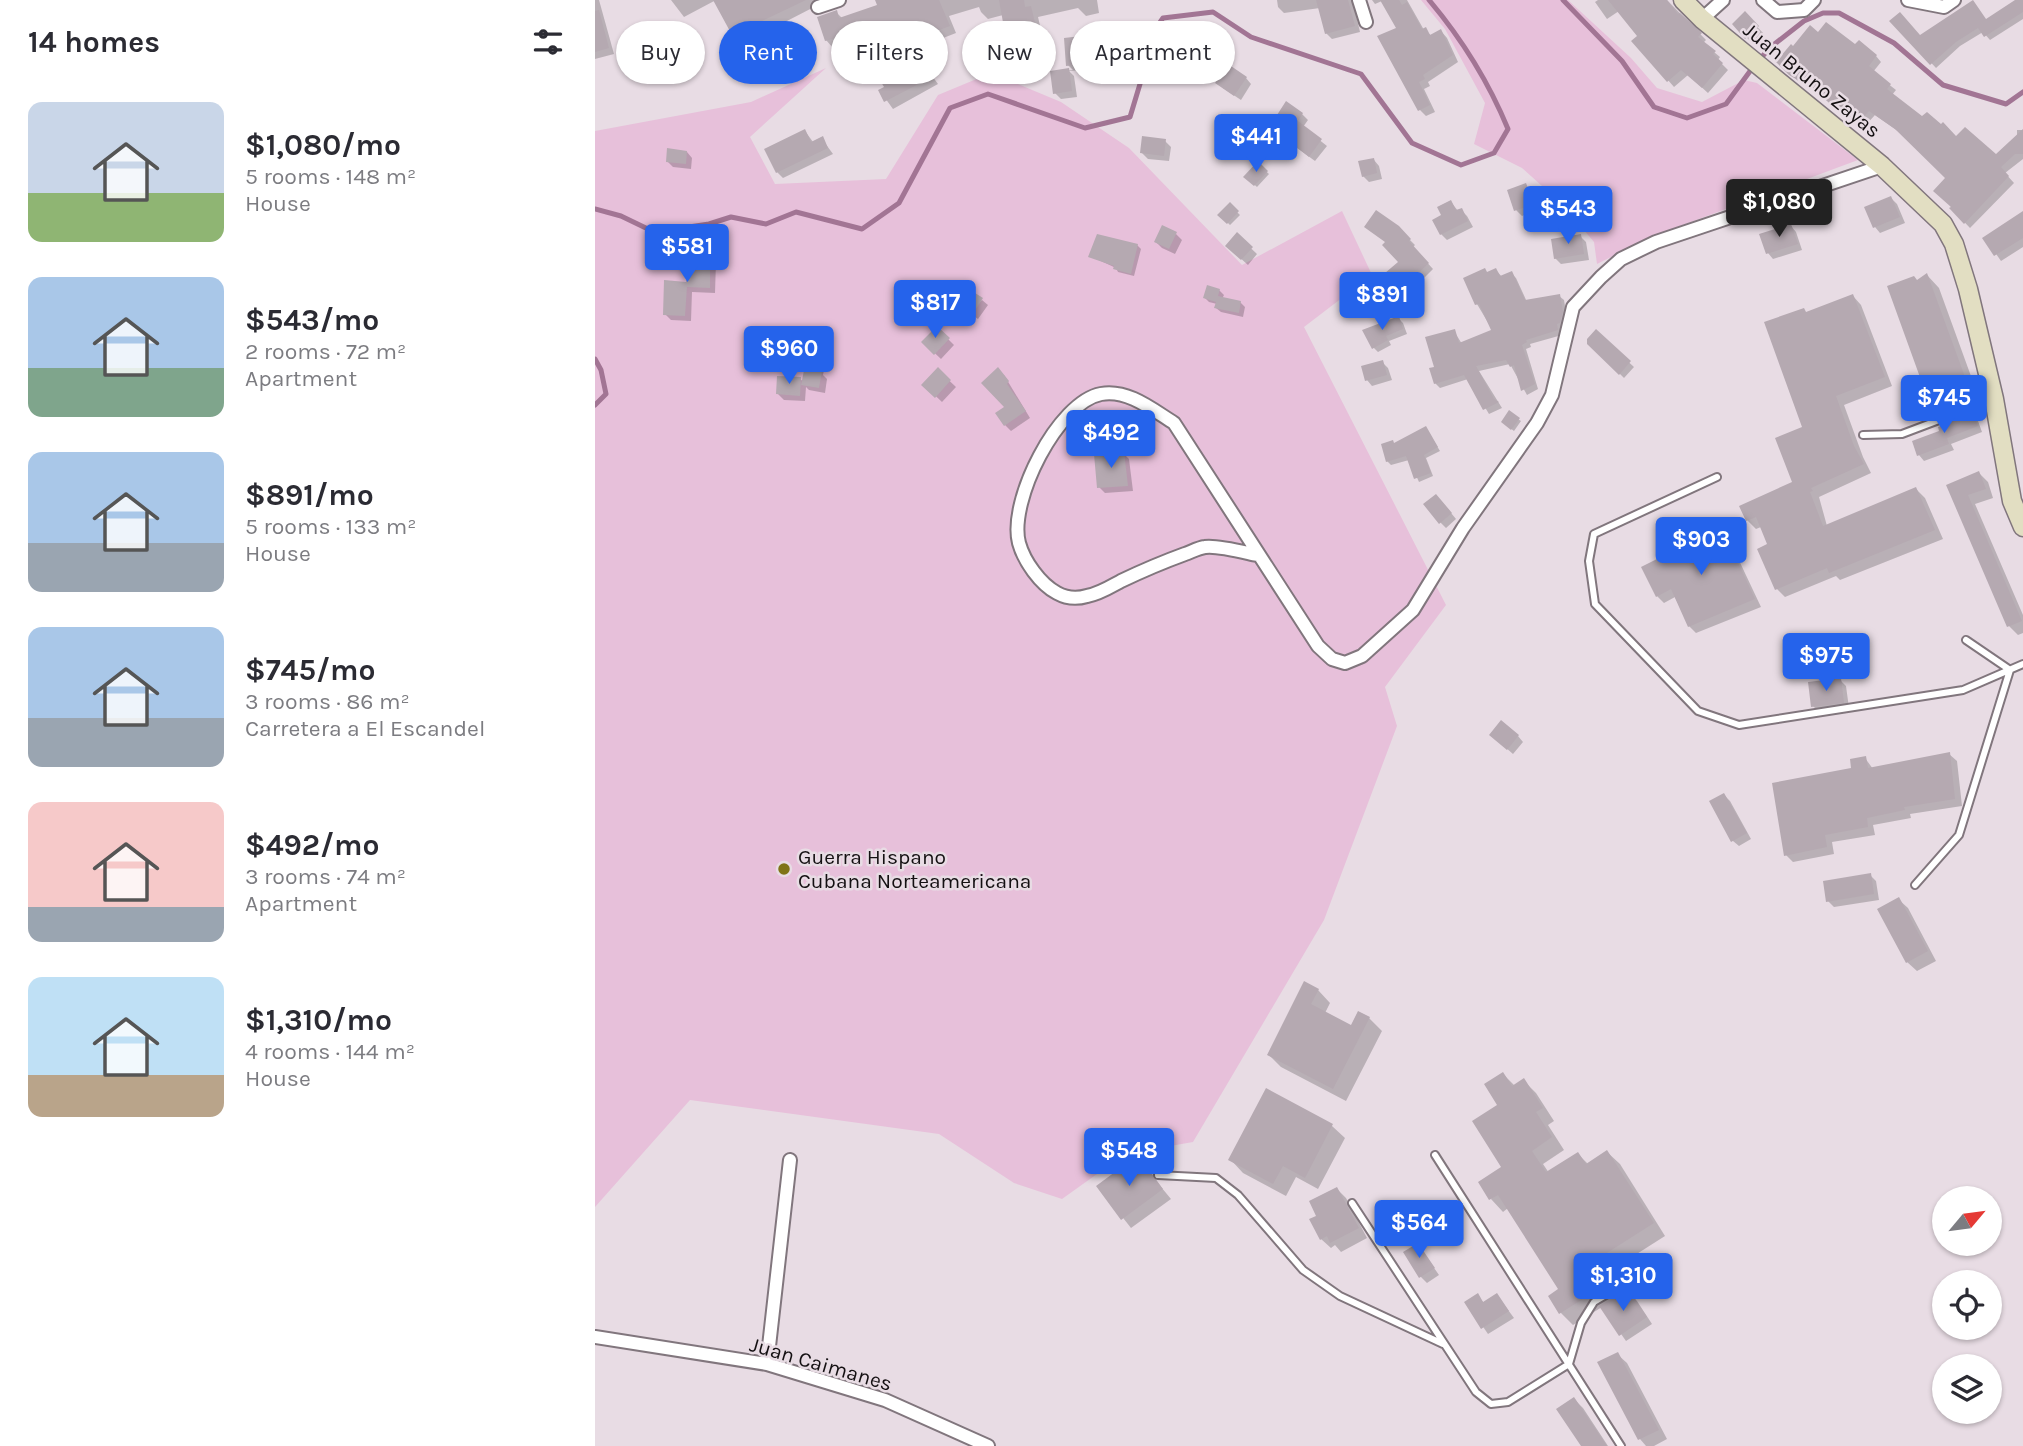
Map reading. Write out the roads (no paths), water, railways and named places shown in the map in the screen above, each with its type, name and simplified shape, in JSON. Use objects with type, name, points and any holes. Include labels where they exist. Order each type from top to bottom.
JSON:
[{"type":"street","points":[[818,6],[839,0]]},
{"type":"street","points":[[1359,0],[1366,22]]},
{"type":"street","name":"Juan Bruno Zayas","points":[[1683,0],[1702,19],[1882,166],[1943,224],[1954,244],[1968,289],[2023,527]]},
{"type":"street","points":[[1702,19],[1723,0]]},
{"type":"street","points":[[1763,0],[1777,12],[1804,10],[1814,0]]},
{"type":"street","points":[[1908,0],[1944,7],[1954,0]]},
{"type":"street","points":[[1257,555],[1206,546],[1144,570],[1089,596],[1073,598],[1055,592],[1037,575],[1026,558],[1019,542],[1021,502],[1040,455],[1067,415],[1085,400],[1103,394],[1122,395],[1140,402],[1174,423],[1318,646],[1332,659],[1345,663],[1362,656],[1413,610],[1463,528],[1537,423],[1552,396],[1573,307],[1601,277],[1621,259],[1656,242],[1882,166]]},
{"type":"street","points":[[767,1364],[790,1160]]},
{"type":"street","name":"Juan Caimanes","points":[[595,1337],[767,1364],[885,1400],[988,1446]]},
{"type":"lane","points":[[1863,435],[1902,434],[1994,399]]},
{"type":"lane","points":[[1717,477],[1594,534],[1589,561],[1595,604],[1698,711],[1739,725],[1963,690],[2023,664]]},
{"type":"lane","points":[[1966,640],[2010,670]]},
{"type":"lane","points":[[1915,885],[1959,835],[2010,670]]},
{"type":"lane","points":[[1435,1155],[1621,1446]]},
{"type":"lane","points":[[1157,1175],[1216,1178],[1238,1195],[1303,1270],[1340,1296],[1445,1345]]},
{"type":"lane","points":[[1352,1203],[1476,1392],[1491,1404],[1509,1402],[1569,1364],[1581,1323],[1594,1302],[1652,1268]]},
{"type":"waterway","points":[[595,209],[621,216],[650,230],[709,224],[731,217],[766,224],[796,212],[862,229],[899,203],[950,108],[988,94],[1085,128],[1130,117],[1143,74],[1147,41],[1163,18],[1213,12],[1251,37],[1361,74],[1412,143],[1461,165],[1494,153],[1508,129],[1473,61],[1429,0]]},
{"type":"waterway","points":[[1563,0],[1622,61],[1654,107],[1687,118],[1726,104],[1772,46],[1804,21],[1823,13],[1839,13],[1894,43],[1943,85],[2006,104],[2023,92]]},
{"type":"waterway","points":[[595,359],[601,370],[606,394],[595,405]]},
{"type":"place","name":"Guerra Hispano Cubana Norteamericana","points":[[784,869]]}]
